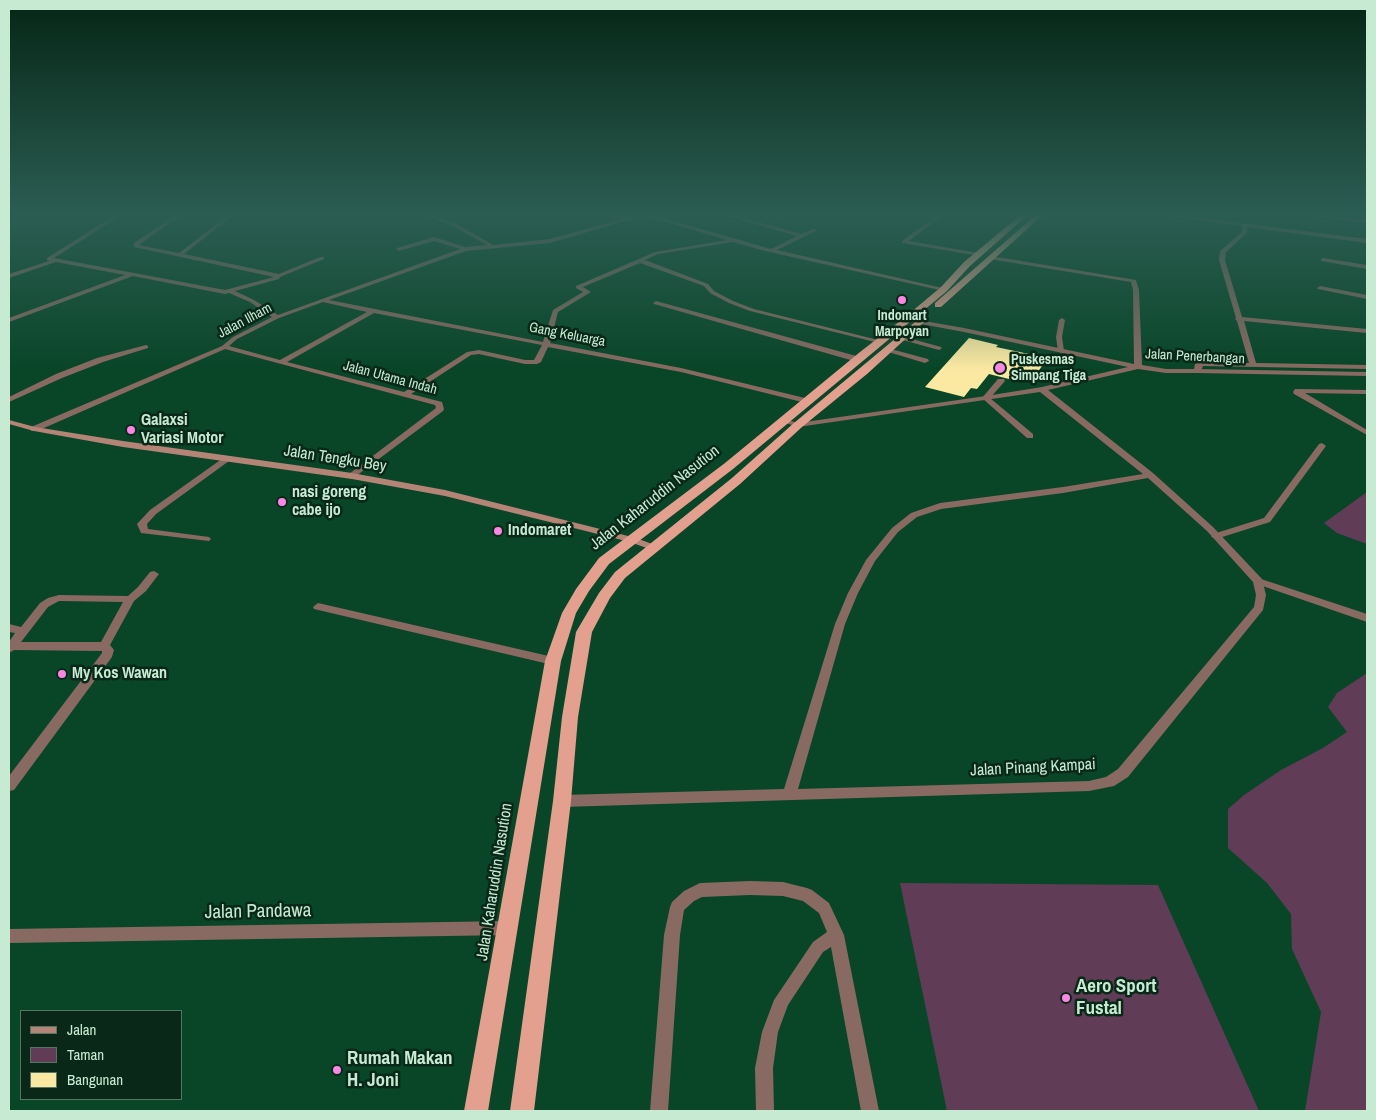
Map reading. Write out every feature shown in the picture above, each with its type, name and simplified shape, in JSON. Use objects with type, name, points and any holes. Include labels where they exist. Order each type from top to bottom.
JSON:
[{"type":"highway","name":"Jalan Kaharuddin Nasution","points":[[476,1111],[509,928],[552,661],[569,613],[592,575],[604,562],[790,423],[863,372],[900,338],[912,321],[968,265]]},
{"type":"highway","name":"Jalan Kaharuddin Nasution","points":[[522,1111],[562,801],[570,717],[584,632],[604,596],[620,575],[652,547],[736,481],[790,423],[806,402],[857,359],[912,321],[983,265]]},
{"type":"main road","name":"Jalan Tengku Bey","points":[[11,425],[226,459],[352,476],[445,493],[633,540],[652,547]]},
{"type":"street","points":[[9,276],[41,265]]},
{"type":"street","points":[[77,265],[232,292],[252,301],[277,317]]},
{"type":"street","points":[[231,265],[278,276]]},
{"type":"street","points":[[232,292],[275,279],[304,265]]},
{"type":"street","name":"Jalan Ilham","points":[[34,430],[224,347],[235,338],[277,317],[419,265]]},
{"type":"street","points":[[405,395],[469,353],[479,352],[536,363],[539,361],[546,345],[554,312],[588,292],[578,287],[626,265]]},
{"type":"street","points":[[652,265],[706,285],[712,292],[752,310],[879,342]]},
{"type":"street","points":[[839,265],[944,289]]},
{"type":"street","points":[[790,423],[1042,389],[1138,367],[1136,290],[1134,281],[1038,265]]},
{"type":"street","points":[[1223,265],[1238,319],[1254,364]]},
{"type":"street","points":[[9,320],[131,275]]},
{"type":"street","points":[[1320,288],[1367,296]]},
{"type":"street","name":"Gang Keluarga","points":[[322,300],[681,370],[806,402]]},
{"type":"street","points":[[656,303],[857,359]]},
{"type":"street","points":[[281,362],[373,311]]},
{"type":"street","points":[[1238,319],[1367,331]]},
{"type":"street","points":[[1062,320],[1059,336],[1062,351]]},
{"type":"street","name":"Jalan Penerbangan","points":[[912,321],[1166,371],[1367,374]]},
{"type":"street","points":[[900,338],[939,348]]},
{"type":"street","points":[[9,400],[59,376],[100,360],[146,346]]},
{"type":"street","name":"Jalan Utama Indah","points":[[224,347],[439,404],[440,409],[352,476]]},
{"type":"street","points":[[887,350],[925,361]]},
{"type":"street","points":[[1197,371],[1198,366],[1202,364],[1367,367]]},
{"type":"street","points":[[986,398],[1001,381]]},
{"type":"street","points":[[1042,389],[1150,475],[1216,536],[1258,581],[1367,618]]},
{"type":"street","points":[[1367,392],[1297,392],[1367,433]]},
{"type":"street","points":[[986,398],[1030,436]]},
{"type":"street","points":[[1216,536],[1267,520],[1322,446]]},
{"type":"street","points":[[206,539],[144,531],[142,524],[153,512],[226,459]]},
{"type":"street","points":[[790,793],[840,624],[853,593],[871,560],[895,530],[914,515],[940,506],[1063,490],[1150,475]]},
{"type":"street","points":[[104,646],[130,599],[142,589],[154,574]]},
{"type":"street","name":"Jalan Pinang Kampai","points":[[562,801],[790,793],[1089,786],[1109,782],[1123,772],[1138,756],[1259,608],[1261,595],[1258,581]]},
{"type":"street","points":[[10,647],[46,603],[59,598],[130,599]]},
{"type":"street","points":[[318,607],[552,661]]},
{"type":"street","points":[[9,628],[22,630]]},
{"type":"street","points":[[9,786],[108,654],[108,650],[104,646],[10,647]]},
{"type":"street","points":[[658,1111],[672,936],[677,907],[689,896],[700,890],[750,888],[783,889],[807,895],[824,908],[836,935],[870,1111]]},
{"type":"street","name":"Jalan Pandawa","points":[[9,936],[509,928]]},
{"type":"street","points":[[765,1111],[764,1068],[770,1032],[782,1000],[818,947],[836,935]]},
{"type":"green space","points":[[1367,492],[1367,544],[1337,533],[1324,523]]},
{"type":"green space","points":[[1367,673],[1367,1111],[1305,1111],[1321,1012],[1292,949],[1291,914],[1267,883],[1228,848],[1228,809],[1244,795],[1281,770],[1323,748],[1347,732],[1328,707],[1337,693]]},
{"type":"green space","name":"Aero Sport Fustal","points":[[900,883],[1158,885],[1259,1111],[947,1111]]},
{"type":"building","points":[[969,338],[998,345],[996,347],[1048,358],[1031,381],[1022,379],[1021,382],[989,374],[977,389],[971,388],[964,397],[925,387]]},
{"type":"place","name":"Indomart Marpoyan","points":[[902,300]]},
{"type":"place","name":"Puskesmas Simpang Tiga","points":[[1000,368]]},
{"type":"place","name":"Galaxsi Variasi Motor","points":[[131,430]]},
{"type":"place","name":"nasi goreng cabe ijo","points":[[282,502]]},
{"type":"place","name":"Indomaret","points":[[498,531]]},
{"type":"place","name":"My Kos Wawan","points":[[62,674]]},
{"type":"place","name":"Aero Sport Fustal","points":[[1066,998]]},
{"type":"place","name":"Rumah Makan H. Joni","points":[[337,1070]]}]
